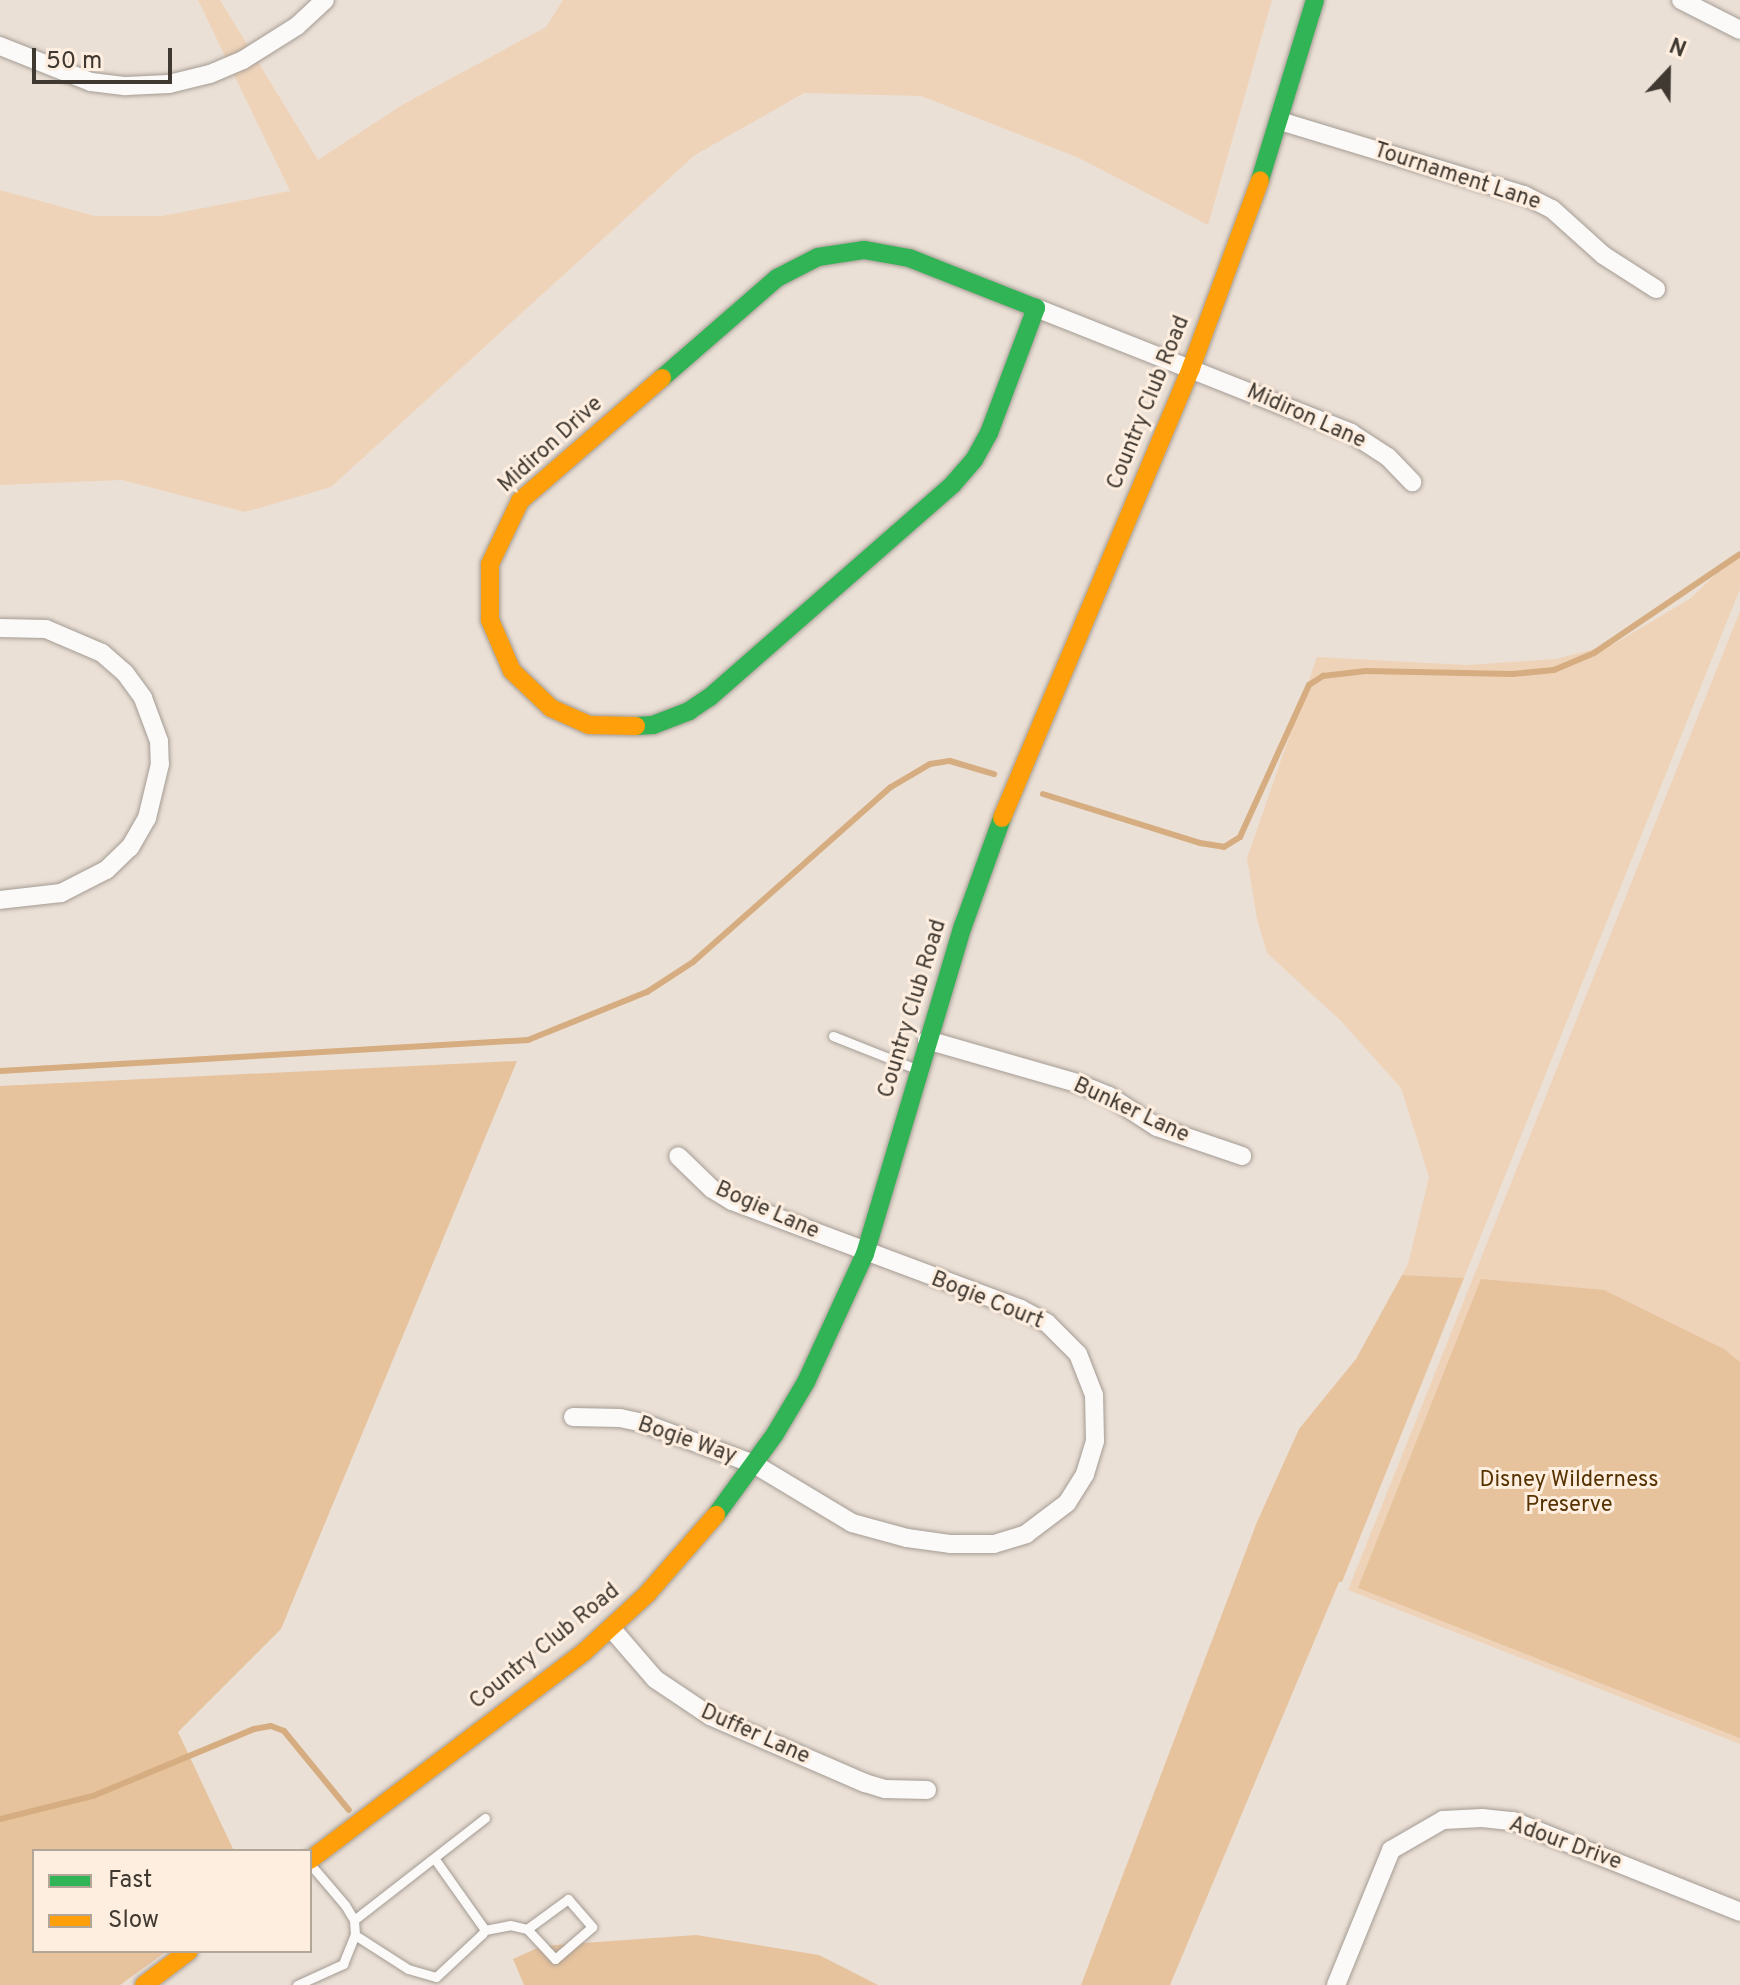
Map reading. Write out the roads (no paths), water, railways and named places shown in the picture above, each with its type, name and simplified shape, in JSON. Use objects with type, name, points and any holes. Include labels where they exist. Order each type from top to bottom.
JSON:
[{"type":"street","points":[[0,46],[91,82],[126,86],[169,84],[210,74],[243,60],[297,26],[325,0]]},
{"type":"street","name":"Country Club Road","points":[[312,1860],[611,1628],[686,1552],[754,1464],[806,1382],[865,1254],[963,926],[1013,790],[1191,368],[1280,121],[1315,0]]},
{"type":"street","points":[[1681,0],[1740,30]]},
{"type":"street","name":"Tournament Lane","points":[[1280,121],[1524,195],[1552,209],[1603,255],[1656,289]]},
{"type":"street","name":"Midiron Drive","points":[[1036,308],[989,433],[974,460],[953,484],[710,697],[677,717],[653,725],[615,728],[589,725],[551,708],[512,671],[493,634],[487,592],[498,537],[520,501],[777,278],[818,257],[864,250],[909,258],[1191,368]]},
{"type":"street","name":"Midiron Lane","points":[[1191,368],[1351,433],[1388,457],[1412,482]]},
{"type":"street","points":[[0,628],[46,629],[102,653],[125,673],[143,698],[159,741],[160,764],[147,818],[130,847],[106,870],[61,893],[0,900]]},
{"type":"street","name":"Bunker Lane","points":[[927,1040],[1077,1083],[1109,1096],[1157,1127],[1242,1156]]},
{"type":"street","name":"Bogie Lane","points":[[678,1156],[712,1189],[732,1201],[865,1254]]},
{"type":"street","name":"Bogie Court","points":[[754,1464],[852,1523],[907,1538],[950,1544],[994,1544],[1026,1534],[1061,1509],[1085,1474],[1095,1441],[1094,1395],[1085,1367],[1058,1332],[1021,1309],[865,1254]]},
{"type":"street","name":"Bogie Way","points":[[573,1417],[620,1418],[643,1423],[754,1464]]},
{"type":"street","name":"Duffer Lane","points":[[611,1628],[655,1679],[710,1716],[865,1783],[885,1789],[927,1790]]},
{"type":"street","name":"Adour Drive","points":[[1336,1985],[1391,1850],[1443,1820],[1513,1821],[1740,1912]]},
{"type":"street","points":[[144,1985],[186,1953]]},
{"type":"lane","points":[[833,1036],[919,1070]]},
{"type":"lane","points":[[354,1920],[485,1818]]},
{"type":"lane","points":[[434,1858],[485,1930]]},
{"type":"lane","points":[[297,1985],[343,1964],[355,1935],[354,1920],[312,1865]]},
{"type":"lane","points":[[355,1935],[408,1969],[436,1977],[485,1930],[510,1925],[527,1929],[555,1959],[592,1927],[568,1899],[527,1929]]},
{"type":"waterway","points":[[1043,794],[1200,843],[1224,847],[1240,837],[1309,685],[1323,676],[1366,671],[1512,674],[1554,670],[1594,653],[1740,554]]},
{"type":"waterway","points":[[0,1071],[528,1040],[647,992],[693,962],[891,787],[930,764],[950,761],[994,774]]},
{"type":"waterway","points":[[0,1819],[93,1796],[254,1729],[271,1726],[284,1731],[349,1810]]},
{"type":"park label","name":"Disney Wilderness Preserve","points":[[1569,1492]]}]
